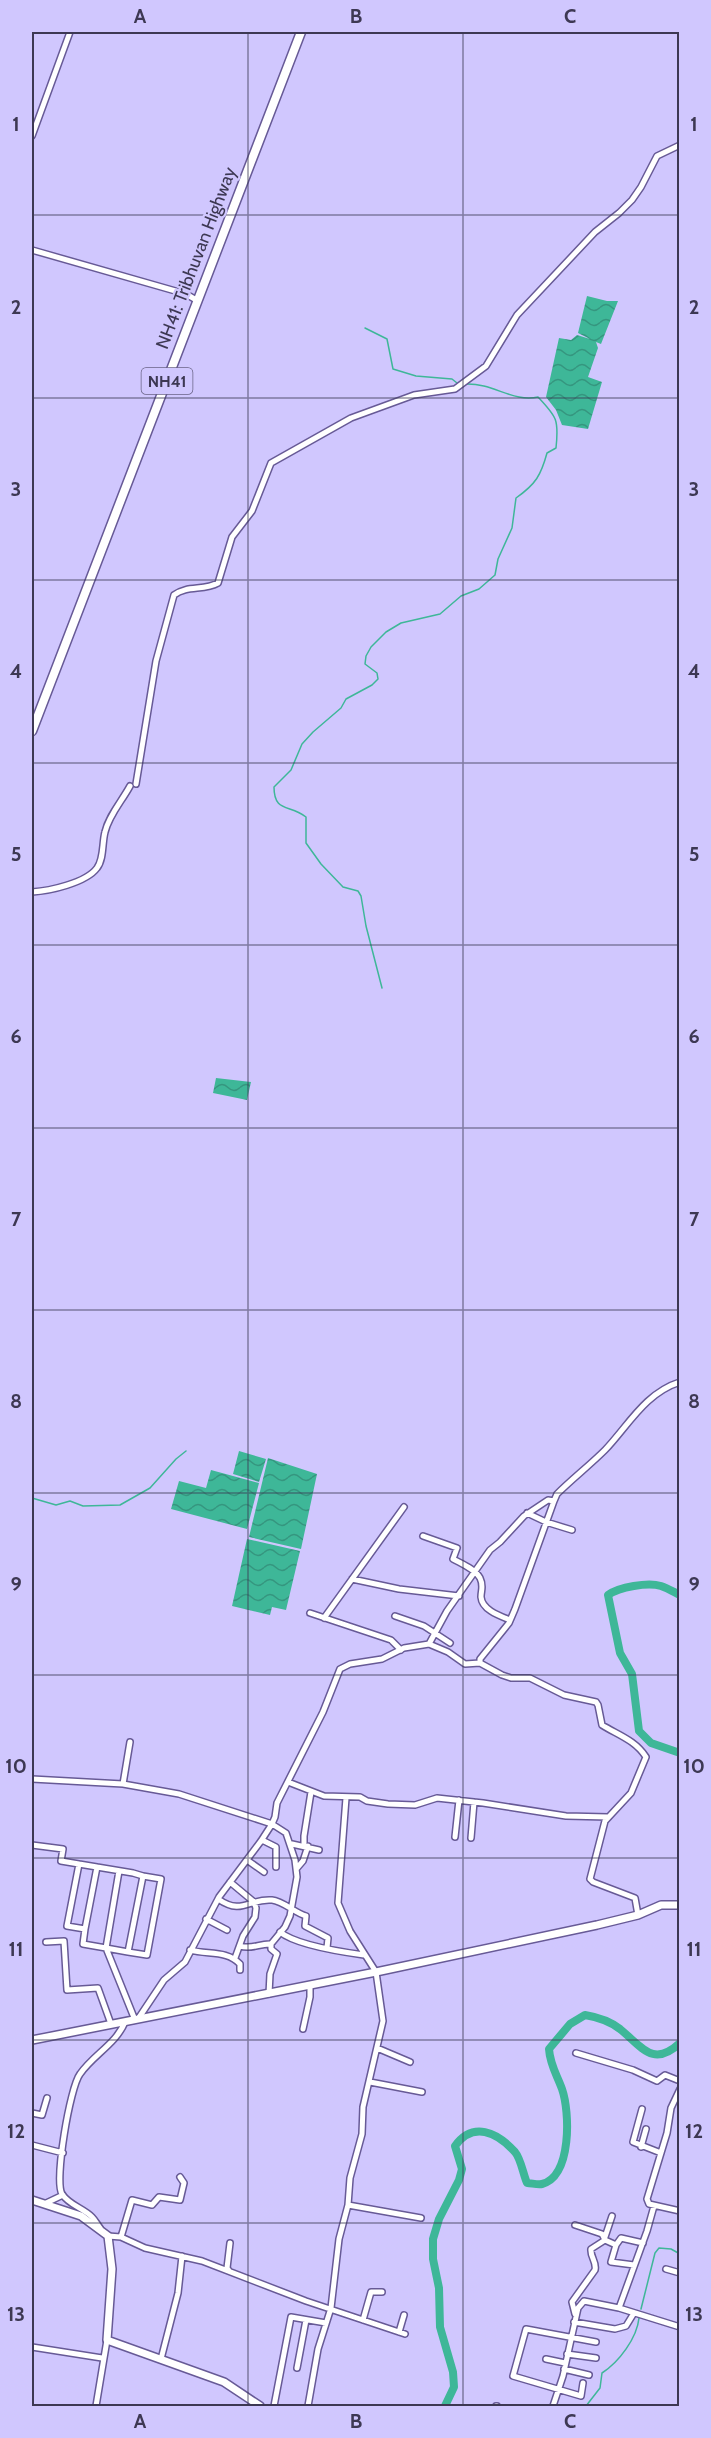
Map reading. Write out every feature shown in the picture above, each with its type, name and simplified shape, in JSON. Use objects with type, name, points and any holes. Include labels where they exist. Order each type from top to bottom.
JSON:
[{"type":"highway","name":"NH41: Tribhuvan Highway","points":[[32,731],[301,32]]},
{"type":"main road","points":[[32,2040],[375,1972],[638,1915],[661,1905],[679,1905]]},
{"type":"main road","points":[[32,2200],[81,2216],[108,2236],[112,2269],[106,2340],[224,2382],[250,2404],[260,2406]]},
{"type":"street","points":[[32,136],[34,125],[70,32]]},
{"type":"street","points":[[32,892],[47,891],[76,881],[92,874],[98,867],[105,831],[133,785],[156,661],[174,595],[185,589],[204,588],[218,583],[232,537],[252,511],[271,463],[351,418],[414,395],[455,389],[486,366],[517,315],[595,232],[632,200],[657,156],[680,145]]},
{"type":"street","points":[[32,250],[186,294],[198,301]]},
{"type":"street","points":[[480,1663],[480,1659],[510,1620],[554,1501],[562,1489],[605,1449],[641,1407],[664,1389],[680,1382]]},
{"type":"street","points":[[429,1644],[486,1554],[527,1514],[548,1500],[554,1501]]},
{"type":"street","points":[[324,1618],[404,1506]]},
{"type":"street","points":[[527,1514],[572,1530]]},
{"type":"street","points":[[423,1536],[457,1548],[453,1559],[480,1577],[484,1588],[481,1597],[484,1604],[495,1614],[510,1620]]},
{"type":"street","points":[[352,1579],[399,1589],[459,1596]]},
{"type":"street","points":[[310,1613],[391,1640],[401,1650]]},
{"type":"street","points":[[395,1616],[424,1626],[450,1643]]},
{"type":"street","points":[[136,2019],[164,1980],[180,1968],[218,1899],[272,1824],[277,1803],[323,1712],[340,1669],[350,1664],[382,1659],[401,1650],[429,1644],[448,1652],[465,1664],[480,1663],[502,1675],[530,1678],[564,1695],[596,1702],[602,1725],[622,1735],[643,1752],[646,1757],[632,1793],[608,1817],[603,1826],[590,1879],[635,1898],[638,1915]]},
{"type":"street","points":[[123,1784],[130,1742]]},
{"type":"street","points":[[32,1779],[123,1784],[179,1794],[272,1824],[286,1833],[297,1868],[291,1910],[285,1927],[272,1944],[271,1949],[277,1954],[270,1974],[269,1994]]},
{"type":"street","points":[[288,1782],[324,1796],[360,1797],[366,1801],[415,1805],[437,1798],[543,1813],[608,1817]]},
{"type":"street","points":[[297,1868],[303,1861],[306,1846],[304,1836],[311,1791]]},
{"type":"street","points":[[308,2406],[318,2349],[331,2308],[339,2239],[348,2205],[350,2178],[362,2134],[363,2107],[383,2021],[375,1972],[350,1931],[338,1903],[346,1798]]},
{"type":"street","points":[[455,1837],[459,1800]]},
{"type":"street","points":[[471,1838],[474,1802]]},
{"type":"street","points":[[262,1840],[276,1847],[276,1868]]},
{"type":"street","points":[[291,1844],[319,1850]]},
{"type":"street","points":[[32,1845],[63,1849],[61,1861],[98,1867],[160,1879],[147,1955],[83,1944],[98,1867]]},
{"type":"street","points":[[247,1860],[264,1872]]},
{"type":"street","points":[[79,1864],[67,1926],[86,1929]]},
{"type":"street","points":[[119,1871],[106,1948],[136,2019]]},
{"type":"street","points":[[129,1952],[143,1876]]},
{"type":"street","points":[[230,1882],[254,1902],[256,1908],[255,1917],[243,1936],[235,1958]]},
{"type":"street","points":[[218,1899],[226,1905],[243,1908],[254,1902],[274,1900],[306,1916],[305,1926],[328,1938],[327,1948]]},
{"type":"street","points":[[206,1920],[227,1930]]},
{"type":"street","points":[[280,1932],[286,1938],[364,1955]]},
{"type":"street","points":[[46,1942],[64,1941],[67,1990],[98,1988],[111,2024]]},
{"type":"street","points":[[240,1946],[253,1948],[272,1944]]},
{"type":"street","points":[[190,1950],[210,1955],[219,1953],[235,1958],[240,1964],[240,1970]]},
{"type":"street","points":[[303,2029],[310,1997],[310,1985]]},
{"type":"street","points":[[100,2228],[91,2216],[63,2195],[58,2183],[69,2104],[75,2082],[81,2072],[121,2031],[125,2022]]},
{"type":"street","points":[[377,2048],[410,2062]]},
{"type":"street","points":[[576,2054],[633,2070],[657,2081],[665,2075],[680,2081]]},
{"type":"street","points":[[370,2082],[422,2092]]},
{"type":"street","points":[[679,2210],[648,2205],[647,2199],[661,2153],[671,2108],[680,2089]]},
{"type":"street","points":[[32,2113],[42,2115],[47,2098]]},
{"type":"street","points":[[642,2109],[633,2140],[641,2147],[661,2153]]},
{"type":"street","points":[[641,2147],[646,2128]]},
{"type":"street","points":[[32,2145],[63,2153]]},
{"type":"street","points":[[121,2237],[132,2200],[152,2205],[159,2197],[180,2200],[184,2183],[180,2177]]},
{"type":"street","points":[[44,2204],[63,2195]]},
{"type":"street","points":[[348,2205],[421,2218]]},
{"type":"street","points":[[619,2308],[654,2206]]},
{"type":"street","points":[[575,2319],[572,2302],[595,2270],[596,2265],[591,2250],[605,2239],[612,2216]]},
{"type":"street","points":[[575,2225],[616,2245]]},
{"type":"street","points":[[108,2236],[121,2237],[137,2246],[183,2256],[402,2333],[404,2315]]},
{"type":"street","points":[[634,2265],[611,2262],[616,2245],[621,2238],[643,2243]]},
{"type":"street","points":[[230,2243],[226,2268],[230,2273]]},
{"type":"street","points":[[160,2359],[178,2293],[183,2256]]},
{"type":"street","points":[[666,2269],[680,2273]]},
{"type":"street","points":[[363,2320],[370,2292],[382,2292]]},
{"type":"street","points":[[553,2406],[559,2390],[578,2308],[584,2301],[619,2308],[680,2327]]},
{"type":"street","points":[[575,2319],[615,2329],[626,2326],[634,2313]]},
{"type":"street","points":[[274,2406],[291,2317],[326,2323]]},
{"type":"street","points":[[297,2368],[306,2320]]},
{"type":"street","points":[[583,2383],[581,2396],[513,2376],[526,2330],[596,2342]]},
{"type":"street","points":[[96,2406],[106,2340]]},
{"type":"street","points":[[32,2347],[102,2358]]},
{"type":"street","points":[[567,2354],[596,2358]]},
{"type":"street","points":[[546,2359],[589,2375]]},
{"type":"water","points":[[587,296],[618,301],[601,344],[596,342],[598,348],[588,377],[602,382],[588,429],[562,425],[556,410],[546,397],[559,338],[571,340],[577,335],[590,339],[578,333]]},
{"type":"water","points":[[216,1078],[251,1082],[247,1100],[213,1093]]},
{"type":"water","points":[[239,1451],[266,1459],[259,1482],[233,1474]]},
{"type":"water","points":[[268,1458],[317,1474],[301,1549],[249,1537]]},
{"type":"water","points":[[211,1470],[259,1483],[247,1529],[171,1509],[179,1481],[206,1488]]},
{"type":"water","points":[[247,1539],[300,1551],[286,1610],[272,1607],[270,1615],[232,1606]]},
{"type":"waterway","points":[[365,328],[387,339],[393,369],[416,376],[452,379],[457,383]]},
{"type":"waterway","points":[[382,988],[366,926],[361,896],[358,891],[343,887],[321,864],[306,843],[306,817],[280,804],[277,801],[274,787],[291,770],[302,744],[313,732],[341,708],[346,699],[372,685],[378,679],[377,673],[365,664],[366,656],[371,647],[386,632],[401,623],[440,614],[461,596],[479,589],[495,575],[498,559],[512,528],[516,498],[533,483],[540,473],[547,453],[556,448],[557,425],[549,409],[538,397],[520,397],[485,386],[466,384]]},
{"type":"waterway","points":[[32,1498],[56,1505],[70,1501],[83,1506],[120,1505],[150,1488],[186,1451]]},
{"type":"waterway","points":[[680,1595],[661,1586],[649,1585],[626,1588],[608,1595],[620,1653],[632,1674],[639,1731],[651,1743],[680,1753]]},
{"type":"waterway","points":[[445,2406],[454,2387],[453,2372],[440,2327],[439,2288],[433,2259],[433,2239],[439,2219],[459,2180],[462,2169],[455,2146],[469,2134],[485,2132],[493,2135],[515,2152],[527,2183],[542,2184],[552,2179],[564,2156],[567,2127],[565,2099],[552,2065],[549,2049],[570,2024],[585,2015],[599,2018],[616,2026],[642,2048],[655,2054],[662,2054],[680,2043]]},
{"type":"waterway","points":[[641,2309],[655,2253],[659,2248],[671,2249],[680,2254]]},
{"type":"waterway","points":[[586,2406],[600,2388],[602,2373],[621,2356],[631,2341],[639,2318]]}]
